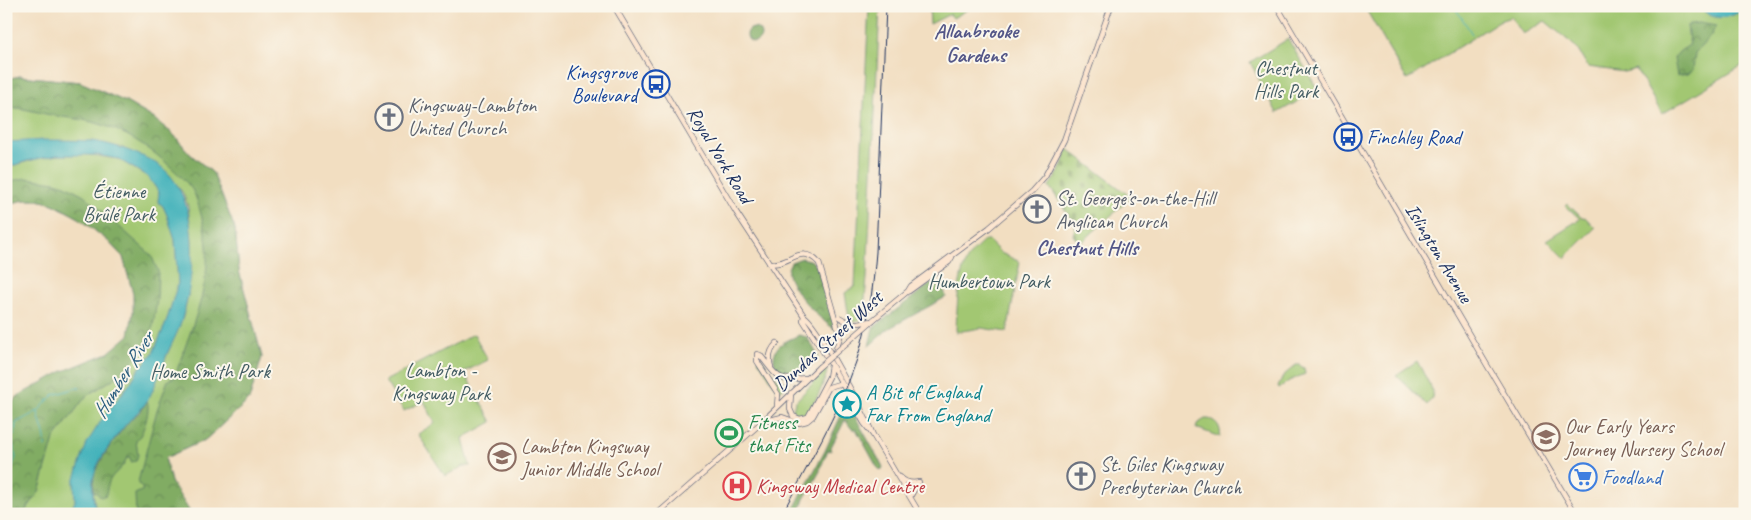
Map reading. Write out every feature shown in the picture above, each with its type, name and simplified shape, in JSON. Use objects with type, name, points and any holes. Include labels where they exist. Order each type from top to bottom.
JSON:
[{"type":"main road","name":"Royal York Road","points":[[614,6],[736,212],[804,316],[808,318],[840,370],[868,421],[873,435]]},
{"type":"main road","name":"Dundas Street West","points":[[657,514],[761,423],[806,378],[908,291],[911,286],[947,258],[953,256],[1032,191],[1045,176],[1064,140],[1111,6]]},
{"type":"main road","name":"Islington Avenue","points":[[1277,6],[1576,514]]},
{"type":"main road","points":[[769,263],[782,263],[794,255],[800,254],[816,258],[822,268],[838,318],[840,337],[835,352]]},
{"type":"main road","points":[[779,279],[782,263]]},
{"type":"main road","name":"Royal York Road","points":[[804,316],[803,320],[920,514]]},
{"type":"main road","points":[[838,318],[851,324],[873,320]]},
{"type":"main road","points":[[773,371],[770,358],[772,350],[777,343]]},
{"type":"main road","points":[[777,406],[778,394],[757,361],[757,354],[784,380],[806,378]]},
{"type":"main road","points":[[791,392],[790,404],[792,414],[797,419],[806,418],[811,414],[829,377],[831,364]]},
{"type":"main road","points":[[761,423],[782,417],[799,423],[807,421],[813,416],[829,387],[839,384],[844,386]]},
{"type":"main road","points":[[894,470],[904,481],[910,483],[919,482],[910,497]]},
{"type":"green space","points":[[869,6],[880,6],[867,278],[863,318],[856,322],[847,320],[849,318],[845,293],[855,286]]},
{"type":"green space","points":[[929,6],[974,6],[953,18],[950,14],[930,24]]},
{"type":"green space","points":[[1364,6],[1745,6],[1745,64],[1662,114],[1636,69],[1624,72],[1588,67],[1576,47],[1545,21],[1523,34],[1511,17],[1499,21],[1407,80]]},
{"type":"green space","points":[[1699,23],[1716,26],[1710,37],[1695,53],[1693,70],[1687,74],[1677,76],[1674,58],[1688,46],[1687,26]]},
{"type":"green space","points":[[751,28],[757,28],[761,35],[757,42],[751,42],[747,38],[747,32]]},
{"type":"green space","name":"Chestnut Hills Park","points":[[1288,39],[1318,90],[1277,113],[1250,62]]},
{"type":"green space","name":"Home Smith Park","points":[[20,76],[80,82],[126,102],[153,118],[173,134],[190,154],[213,173],[235,229],[239,271],[262,357],[249,400],[205,440],[165,458],[171,482],[191,514],[96,514],[93,490],[150,395],[183,317],[188,296],[192,241],[188,206],[183,193],[171,177],[123,148],[92,141],[6,142],[6,79]]},
{"type":"green space","name":"Home Smith Park","points":[[20,76],[80,82],[126,102],[153,118],[173,134],[190,154],[213,173],[235,229],[239,271],[262,357],[249,400],[205,440],[165,458],[171,482],[190,512],[185,514],[136,514],[135,494],[143,490],[138,482],[157,410],[168,380],[175,377],[202,296],[207,263],[207,246],[202,218],[195,196],[185,181],[157,155],[137,141],[116,130],[87,121],[23,109],[6,108],[6,79]]},
{"type":"green space","points":[[1068,149],[1131,197],[1080,244],[1073,235],[1077,221],[1070,217],[1049,186],[1059,172]]},
{"type":"green space","name":"Étienne Brûlé Park","points":[[83,154],[118,159],[148,177],[159,192],[158,202],[163,206],[175,240],[178,283],[166,323],[153,353],[123,391],[74,481],[75,501],[70,514],[23,514],[39,492],[54,439],[86,396],[118,376],[147,343],[123,257],[108,241],[79,218],[53,204],[38,200],[25,200],[6,204],[6,168],[46,156]]},
{"type":"green space","points":[[26,178],[55,182],[84,195],[151,255],[158,271],[157,300],[153,326],[147,343],[118,376],[86,396],[54,439],[39,492],[23,514],[6,514],[6,410],[18,396],[61,372],[108,353],[129,335],[133,312],[133,294],[123,257],[108,241],[79,218],[53,204],[38,200],[25,200],[6,204],[6,182]]},
{"type":"green space","points":[[1568,204],[1582,218],[1585,217],[1595,228],[1565,258],[1547,240],[1580,219],[1566,206]]},
{"type":"green space","name":"Humbertown Park","points":[[984,241],[989,241],[1001,253],[1020,262],[1007,332],[981,328],[956,332],[958,296],[963,269],[970,256]]},
{"type":"green space","points":[[802,258],[812,261],[817,267],[837,330],[824,321],[808,305],[790,280],[788,268],[791,262]]},
{"type":"green space","points":[[931,283],[944,290],[946,297],[888,329],[869,346],[873,328]]},
{"type":"green space","name":"Lambton - Kingsway Park","points":[[474,334],[488,360],[464,372],[492,422],[463,438],[470,466],[464,466],[445,476],[418,434],[435,423],[424,401],[404,411],[385,381]]},
{"type":"green space","points":[[799,335],[807,337],[819,357],[798,375],[786,376],[777,370],[774,359],[775,353],[782,343]]},
{"type":"green space","points":[[761,358],[776,377],[790,382],[779,392],[758,360]]},
{"type":"green space","points":[[1417,361],[1433,391],[1432,398],[1427,405],[1396,375]]},
{"type":"green space","points":[[1296,365],[1304,368],[1305,374],[1279,388],[1278,386],[1283,376]]},
{"type":"green space","points":[[827,368],[822,387],[810,409],[802,417],[796,415],[793,410],[795,402]]},
{"type":"green space","points":[[147,400],[146,421],[142,433],[136,441],[138,455],[136,461],[131,462],[130,457],[127,457],[109,482],[106,495],[101,497],[93,490],[94,473],[111,444],[129,421],[142,410]]},
{"type":"green space","points":[[847,402],[883,467],[881,471],[856,429],[852,429],[845,420],[831,447],[831,451],[828,450],[820,471],[804,499],[799,514],[791,514],[825,451]]},
{"type":"green space","points":[[1205,419],[1212,420],[1217,424],[1220,430],[1220,437],[1196,428],[1197,424]]},
{"type":"water","points":[[1699,6],[1745,6],[1745,8],[1733,15],[1721,18],[1709,15]]},
{"type":"water","name":"Humber River","points":[[44,140],[90,141],[115,146],[151,160],[171,177],[181,193],[188,213],[191,234],[191,277],[180,325],[155,386],[147,400],[114,439],[97,466],[93,488],[96,514],[70,514],[75,501],[74,481],[87,443],[104,416],[153,353],[166,323],[178,283],[175,240],[163,206],[158,202],[159,192],[148,177],[118,159],[98,155],[57,155],[27,161],[6,168],[6,142]]},
{"type":"waterway","points":[[1453,6],[1472,34]]},
{"type":"waterway","points":[[6,477],[10,476],[16,458],[11,438],[15,433],[16,423],[38,411],[53,395],[80,387]]},
{"type":"waterway","points":[[38,411],[45,438],[45,447]]},
{"type":"railway","points":[[782,514],[822,439],[849,382],[867,321],[876,252],[886,6]]},
{"type":"place","name":"Kingsgrove Boulevard","points":[[656,84]]},
{"type":"place","name":"Kingsway-Lambton United Church","points":[[389,117]]},
{"type":"place","name":"Finchley Road","points":[[1348,137]]},
{"type":"place","name":"St. George’s-on-the-Hill Anglican Church","points":[[1037,209]]},
{"type":"place","name":"A Bit of England Far From England","points":[[847,404]]},
{"type":"place","name":"Fitness that Fits","points":[[729,433]]},
{"type":"place","name":"Our Early Years Journey Nursery School","points":[[1546,437]]},
{"type":"place","name":"Lambton Kingsway Junior Middle School","points":[[502,457]]},
{"type":"place","name":"St. Giles Kingsway Presbyterian Church","points":[[1081,476]]},
{"type":"place","name":"Foodland","points":[[1583,477]]},
{"type":"place","name":"Kingsway Medical Centre","points":[[737,486]]},
{"type":"district","name":"Allanbrooke Gardens","points":[[976,43]]},
{"type":"district","name":"Chestnut Hills","points":[[1087,248]]}]
